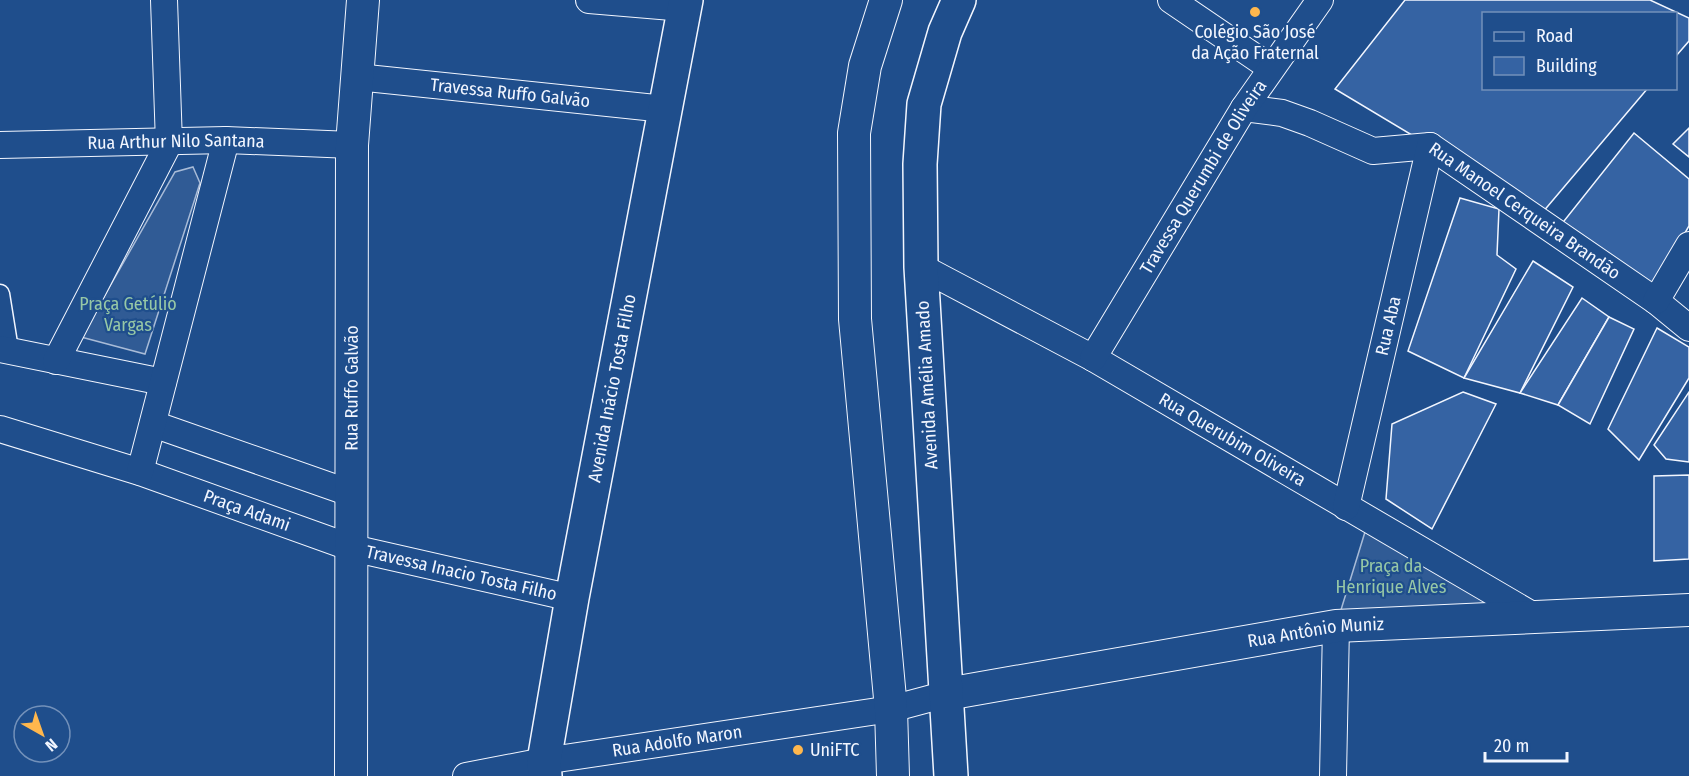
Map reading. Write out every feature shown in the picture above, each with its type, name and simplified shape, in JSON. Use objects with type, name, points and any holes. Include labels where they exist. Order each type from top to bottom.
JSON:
[{"type":"main road","name":"Avenida Amélia Amado","points":[[951,776],[921,267],[920,164],[924,104],[945,32],[960,0]]},
{"type":"main road","name":"Avenida Inácio Tosta Filho","points":[[544,768],[572,598],[685,4]]},
{"type":"street","points":[[56,361],[169,143],[164,0]]},
{"type":"street","name":"Rua Ruffo Galvão","points":[[351,776],[352,145],[363,0]]},
{"type":"street","points":[[589,0],[685,4]]},
{"type":"street","points":[[886,0],[865,66],[854,133],[855,319],[891,709],[893,776]]},
{"type":"street","points":[[1171,0],[1271,68]]},
{"type":"street","name":"Travessa Querumbi de Oliveira","points":[[1093,358],[1244,108],[1320,0]]},
{"type":"street","name":"Travessa Ruffo Galvão","points":[[357,77],[664,109]]},
{"type":"street","name":"Rua Manoel Cerqueira Brandão","points":[[1244,108],[1291,116],[1373,151],[1430,146],[1656,301],[1689,328]]},
{"type":"street","points":[[140,472],[226,140]]},
{"type":"street","name":"Rua Arthur Nilo Santana","points":[[0,145],[226,140],[352,145]]},
{"type":"street","name":"Rua Aba","points":[[1346,507],[1430,146]]},
{"type":"street","points":[[1656,301],[1689,246]]},
{"type":"street","name":"Rua Querubim Oliveira","points":[[921,267],[1093,358],[1539,619]]},
{"type":"street","points":[[0,294],[4,350],[163,382]]},
{"type":"street","points":[[153,424],[350,492]]},
{"type":"street","name":"Praça Adami","points":[[0,429],[140,472],[352,548]]},
{"type":"street","name":"Travessa Inacio Tosta Filho","points":[[352,548],[572,598]]},
{"type":"street","name":"Rua Antônio Muniz","points":[[947,694],[1336,626],[1539,619],[1689,610]]},
{"type":"street","points":[[1333,776],[1336,626]]},
{"type":"street","name":"Rua Adolfo Maron","points":[[466,776],[544,768],[891,709],[947,694]]},
{"type":"shaded area","name":"Praça Getúlio Vargas","points":[[193,167],[200,183],[145,354],[81,337],[175,172]]},
{"type":"shaded area","name":"Praça da Henrique Alves","points":[[1369,519],[1539,619],[1340,613]]},
{"type":"building","points":[[1405,0],[1650,0],[1676,12],[1482,12],[1482,90],[1646,90],[1542,213],[1335,89]]},
{"type":"building","points":[[1677,12],[1689,18],[1689,41],[1677,55]]},
{"type":"building","points":[[1689,128],[1689,157],[1673,144]]},
{"type":"building","points":[[1634,133],[1689,179],[1689,226],[1651,291],[1560,226]]},
{"type":"building","points":[[1460,198],[1499,209],[1497,255],[1516,269],[1464,378],[1408,351]]},
{"type":"building","points":[[1533,261],[1573,287],[1520,393],[1464,378]]},
{"type":"building","points":[[1582,298],[1609,317],[1558,405],[1520,393]]},
{"type":"building","points":[[1609,317],[1634,329],[1590,424],[1558,405]]},
{"type":"building","points":[[1657,328],[1689,347],[1689,378],[1639,460],[1608,429]]},
{"type":"building","points":[[1463,392],[1496,404],[1432,529],[1386,499],[1392,424]]},
{"type":"building","points":[[1689,392],[1689,462],[1666,459],[1654,445]]},
{"type":"building","points":[[1689,475],[1689,559],[1654,561],[1654,476]]},
{"type":"place","name":"Colégio São José da Ação Fraternal","points":[[1255,12]]},
{"type":"place","name":"UniFTC","points":[[798,750]]}]
